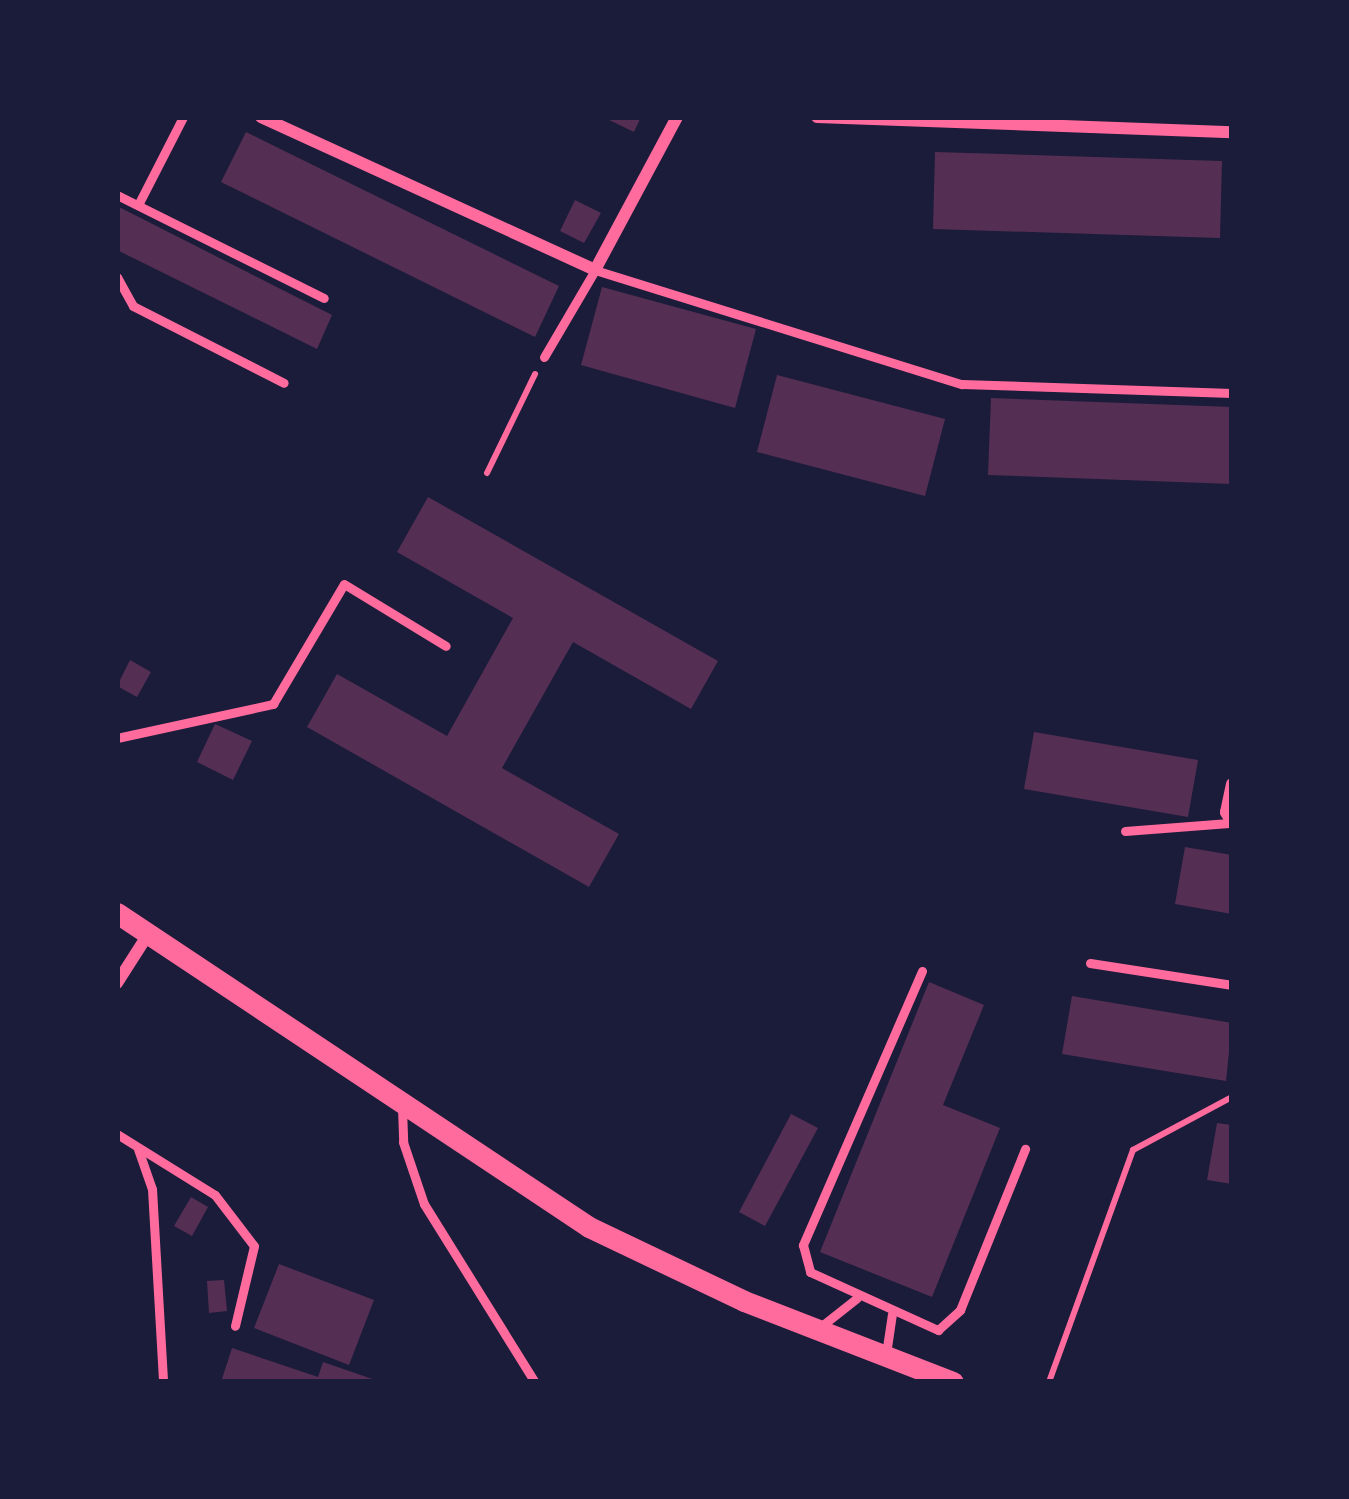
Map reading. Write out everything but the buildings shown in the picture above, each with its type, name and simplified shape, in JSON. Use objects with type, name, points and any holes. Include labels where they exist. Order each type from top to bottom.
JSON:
[{"type":"street","points":[[261,117],[596,270],[677,117]]},
{"type":"street","points":[[817,117],[1232,131]]},
{"type":"street","points":[[1230,823],[1232,784]]},
{"type":"street","points":[[117,914],[402,1107],[641,1255],[952,1382]]},
{"type":"street","points":[[117,982],[149,933]]},
{"type":"lane","points":[[138,206],[183,117]]},
{"type":"lane","points":[[117,195],[324,298]]},
{"type":"lane","points":[[544,356],[596,270],[962,384],[1232,393]]},
{"type":"lane","points":[[117,277],[133,306],[284,383]]},
{"type":"lane","points":[[117,738],[273,704],[344,584],[446,646]]},
{"type":"lane","points":[[1125,831],[1230,823]]},
{"type":"lane","points":[[1090,963],[1232,985]]},
{"type":"lane","points":[[922,971],[803,1244],[810,1272],[857,1298],[938,1330],[960,1310],[1025,1149]]},
{"type":"lane","points":[[402,1107],[406,1157],[424,1204],[535,1382]]},
{"type":"lane","points":[[117,1134],[215,1195],[254,1246],[235,1326]]},
{"type":"lane","points":[[138,1149],[152,1190],[163,1382]]},
{"type":"lane","points":[[816,1330],[857,1298]]},
{"type":"lane","points":[[886,1354],[892,1313]]},
{"type":"path","points":[[488,473],[544,356]]},
{"type":"path","points":[[1049,1382],[1133,1150],[1232,1097]]}]
